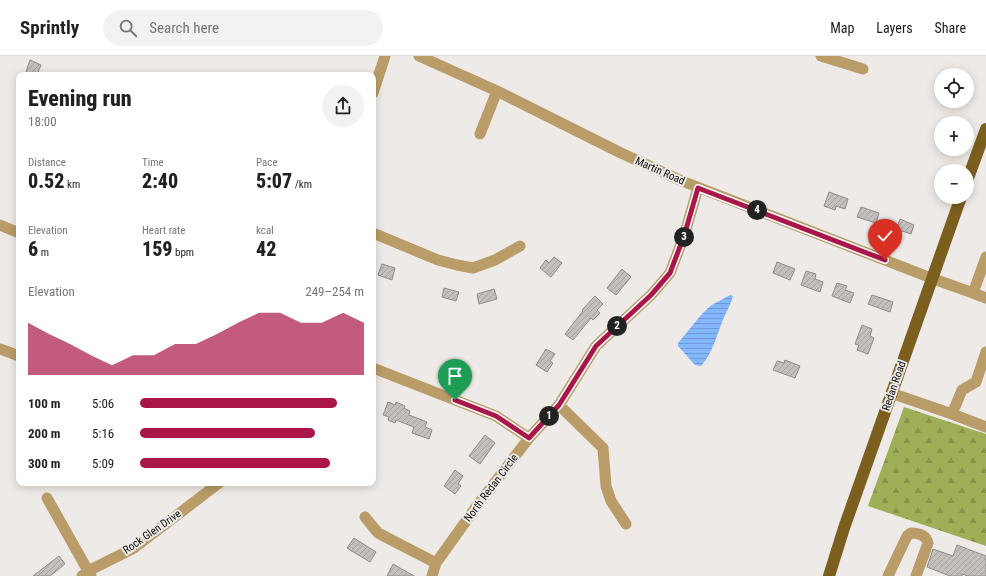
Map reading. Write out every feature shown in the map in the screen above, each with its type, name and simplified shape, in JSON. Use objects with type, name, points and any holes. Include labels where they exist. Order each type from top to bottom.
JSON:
[{"type":"main road","points":[[973,164],[986,129]]},
{"type":"main road","name":"Redan Road","points":[[829,576],[844,528],[931,278],[958,204]]},
{"type":"street","points":[[376,84],[385,56]]},
{"type":"street","name":"Martin Road","points":[[419,56],[496,91],[621,153],[698,188],[986,298]]},
{"type":"street","points":[[821,56],[863,69]]},
{"type":"street","points":[[480,134],[496,91]]},
{"type":"street","name":"North Redan Circle","points":[[432,576],[436,563],[476,507],[529,438],[559,405],[596,346],[651,295],[670,273],[684,236],[698,188]]},
{"type":"street","points":[[0,225],[16,232]]},
{"type":"street","points":[[376,234],[438,260],[473,268],[495,260],[520,246]]},
{"type":"street","points":[[973,293],[986,257]]},
{"type":"street","points":[[0,349],[16,355]]},
{"type":"street","points":[[952,414],[962,390],[976,382],[986,352]]},
{"type":"street","points":[[376,369],[496,416],[529,438]]},
{"type":"street","points":[[891,393],[986,426]]},
{"type":"street","points":[[559,405],[603,448],[606,486],[612,501],[626,524]]},
{"type":"street","name":"Rock Glen Drive","points":[[87,574],[134,548],[215,486]]},
{"type":"street","points":[[47,498],[87,574]]},
{"type":"street","points":[[365,517],[378,533],[436,563]]},
{"type":"street","points":[[888,576],[907,536],[912,533],[917,533],[926,538],[928,543],[916,576]]},
{"type":"green space","points":[[904,407],[986,434],[986,546],[868,506]]},
{"type":"water","points":[[730,295],[733,296],[732,299],[709,355],[701,366],[695,365],[678,346],[678,343],[710,306]]},
{"type":"building","points":[[30,60],[41,65],[38,72],[26,72]]},
{"type":"building","points":[[829,192],[848,199],[845,209],[836,206],[835,210],[824,206]]},
{"type":"building","points":[[861,207],[879,213],[876,223],[857,217]]},
{"type":"building","points":[[900,219],[914,225],[911,234],[902,231],[900,235],[890,232],[894,223],[898,225]]},
{"type":"building","points":[[554,257],[562,263],[551,277],[540,268],[546,260],[549,263]]},
{"type":"building","points":[[777,262],[795,269],[790,280],[773,273]]},
{"type":"building","points":[[382,264],[395,268],[392,280],[378,275]]},
{"type":"building","points":[[622,269],[631,277],[616,295],[607,288]]},
{"type":"building","points":[[806,271],[816,274],[815,279],[823,282],[820,292],[801,285]]},
{"type":"building","points":[[837,283],[847,286],[845,290],[854,293],[850,303],[832,296]]},
{"type":"building","points":[[444,288],[459,292],[456,301],[442,297]]},
{"type":"building","points":[[494,289],[497,299],[479,304],[477,294]]},
{"type":"building","points":[[872,295],[893,302],[890,312],[868,304]]},
{"type":"building","points":[[595,296],[603,304],[597,310],[600,313],[593,320],[591,318],[573,340],[565,334],[583,311],[582,310]]},
{"type":"building","points":[[862,325],[872,329],[870,336],[874,338],[868,354],[857,350],[859,345],[855,344]]},
{"type":"building","points":[[546,349],[555,354],[550,361],[553,363],[547,372],[536,365]]},
{"type":"building","points":[[785,360],[800,366],[795,378],[773,370],[777,361],[784,363]]},
{"type":"building","points":[[388,402],[395,405],[396,402],[405,406],[404,408],[410,411],[409,415],[427,422],[425,427],[432,430],[429,439],[412,433],[414,427],[396,420],[395,423],[388,420],[389,417],[383,415]]},
{"type":"building","points":[[485,435],[495,443],[480,464],[469,456]]},
{"type":"building","points":[[455,470],[463,476],[458,484],[461,486],[455,494],[444,486]]},
{"type":"building","points":[[354,538],[376,552],[370,562],[347,548]]},
{"type":"building","points":[[957,545],[986,556],[986,576],[968,576],[962,574],[962,576],[950,576],[927,567],[933,549],[953,556]]},
{"type":"building","points":[[59,556],[65,564],[50,576],[33,576]]},
{"type":"building","points":[[393,564],[414,576],[387,576]]},
{"type":"route","points":[[455,400],[496,416],[529,438],[559,405],[596,346],[651,295],[670,273],[684,236],[698,188],[885,260]]}]
